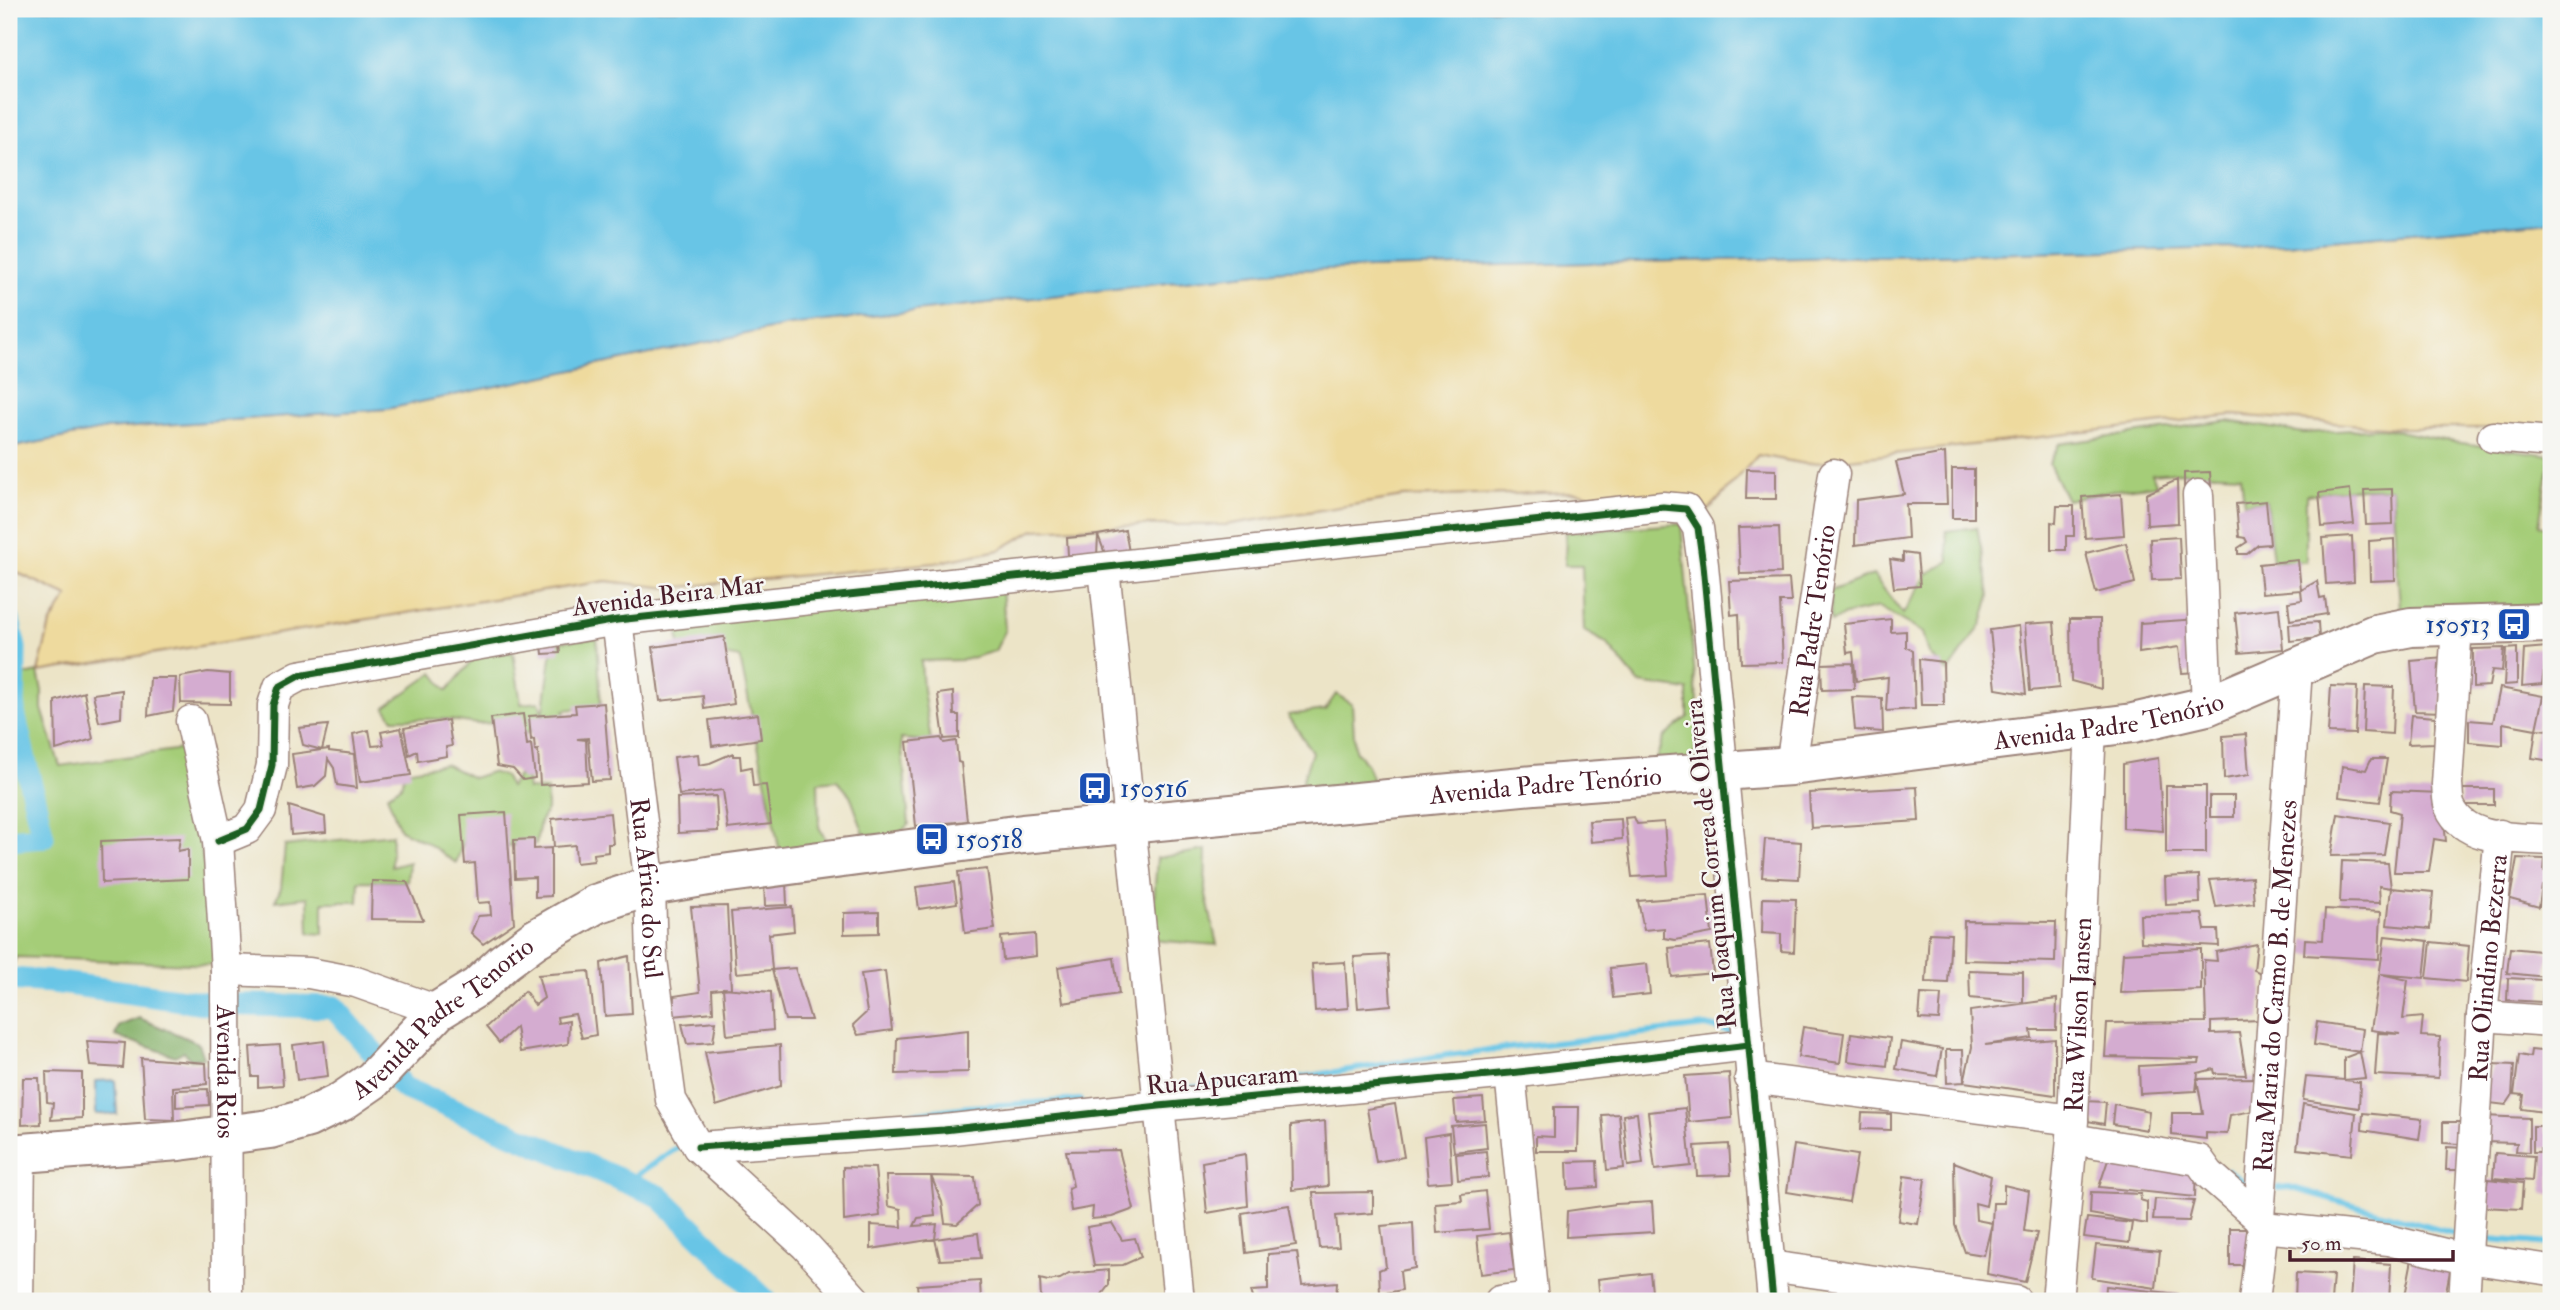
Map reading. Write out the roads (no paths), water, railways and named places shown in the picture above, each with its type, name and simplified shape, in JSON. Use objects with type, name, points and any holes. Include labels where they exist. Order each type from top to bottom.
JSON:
[{"type":"main road","name":"Avenida Padre Tenório","points":[[650,886],[1023,834],[1534,785],[1790,766],[2145,721],[2207,706],[2375,634],[2411,627],[2551,623]]},
{"type":"main road","name":"Avenida Padre Tenorio","points":[[14,1153],[228,1135],[270,1129],[308,1118],[373,1080],[438,1011],[477,987],[504,962],[566,919],[596,904],[650,886]]},
{"type":"street","points":[[2493,438],[2551,442]]},
{"type":"street","name":"Rua Padre Tenório","points":[[1790,766],[1833,474]]},
{"type":"street","points":[[2199,495],[2207,706]]},
{"type":"street","name":"Avenida Beira Mar","points":[[218,841],[247,829],[261,810],[272,765],[273,705],[279,687],[299,676],[617,620],[1663,507],[1686,509]]},
{"type":"street","name":"Rua Joaquim Correa de Oliveira","points":[[1686,509],[1698,528],[1773,1301]]},
{"type":"street","points":[[1104,568],[1179,1301]]},
{"type":"street","name":"Rua Africa do Sul","points":[[617,620],[650,886],[652,960],[671,1100],[698,1147],[805,1245],[856,1301]]},
{"type":"street","name":"Rua Olindino Bezerra","points":[[2456,625],[2447,784],[2449,806],[2461,823],[2477,833],[2500,835],[2482,1016],[2464,1301]]},
{"type":"street","name":"Rua Maria do Carmo B. de Menezes","points":[[2254,1301],[2297,668]]},
{"type":"street","name":"Avenida Rios","points":[[191,721],[218,841],[226,977],[227,1301]]},
{"type":"street","name":"Rua Wilson Jansen","points":[[2057,1301],[2073,1129],[2091,728]]},
{"type":"street","points":[[2500,835],[2551,839]]},
{"type":"street","points":[[226,977],[309,974],[356,982],[438,1011]]},
{"type":"street","points":[[2482,1016],[2551,1021]]},
{"type":"street","name":"Rua Apucaram","points":[[698,1147],[944,1130],[1159,1106],[1510,1073],[1749,1045]]},
{"type":"street","points":[[1500,1301],[1533,1299],[1510,1073]]},
{"type":"street","points":[[1750,1078],[2073,1129],[2199,1160],[2208,1174],[2261,1223],[2388,1240],[2453,1256],[2551,1270]]},
{"type":"street","points":[[14,1153],[18,1301]]},
{"type":"street","points":[[1770,1266],[2016,1301]]},
{"type":"water","points":[[9,9],[2551,9],[2551,221],[2239,248],[1284,270],[789,325],[387,409],[107,429],[9,448]]},
{"type":"water","points":[[115,1080],[117,1114],[96,1114],[96,1081]]},
{"type":"waterway","points":[[9,621],[15,648],[14,713],[43,837],[9,840]]},
{"type":"waterway","points":[[9,979],[53,982],[212,1004],[334,1007],[404,1088],[659,1196],[766,1301]]},
{"type":"waterway","points":[[1167,1090],[1302,1077],[1447,1055],[1706,1026],[1733,1033],[1738,1037]]},
{"type":"waterway","points":[[833,1123],[968,1107],[1080,1100]]},
{"type":"waterway","points":[[627,1182],[688,1143]]},
{"type":"waterway","points":[[2227,1171],[2245,1183],[2253,1184]]},
{"type":"waterway","points":[[2278,1188],[2289,1187],[2457,1234]]},
{"type":"waterway","points":[[2477,1238],[2551,1244]]},
{"type":"place","name":"150513","points":[[2514,624]]},
{"type":"place","name":"150516","points":[[1095,788]]},
{"type":"place","name":"150518","points":[[932,839]]}]
